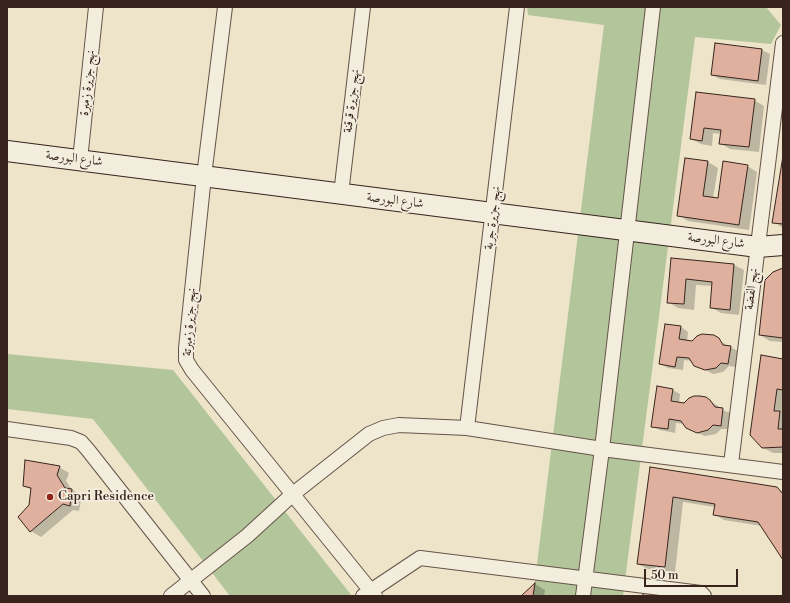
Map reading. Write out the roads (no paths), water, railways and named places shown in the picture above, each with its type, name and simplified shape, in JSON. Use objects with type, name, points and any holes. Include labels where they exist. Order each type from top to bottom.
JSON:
[{"type":"street","name":"نهج جزيرة زمبرة","points":[[80,160],[96,7]]},
{"type":"street","name":"نهج جزيرة زمبرتة","points":[[225,7],[204,176],[186,360],[192,370],[293,494],[369,594]]},
{"type":"street","name":"نهج جزيرة قرقنة","points":[[341,194],[363,7]]},
{"type":"street","name":"نهج جزيرة جربة","points":[[467,428],[517,7]]},
{"type":"street","points":[[583,596],[602,448],[653,7]]},
{"type":"street","name":"نهج الفضة","points":[[731,464],[783,43]]},
{"type":"street","name":"شارع البورصة","points":[[7,151],[758,246],[783,245]]},
{"type":"street","points":[[171,596],[247,536],[293,494],[369,434],[383,428],[399,425],[467,428],[783,472]]},
{"type":"street","points":[[7,429],[71,438],[81,442],[203,596]]},
{"type":"street","points":[[369,594],[420,558],[701,593],[704,596]]},
{"type":"place","name":"Capri Residence","points":[[50,497]]}]
